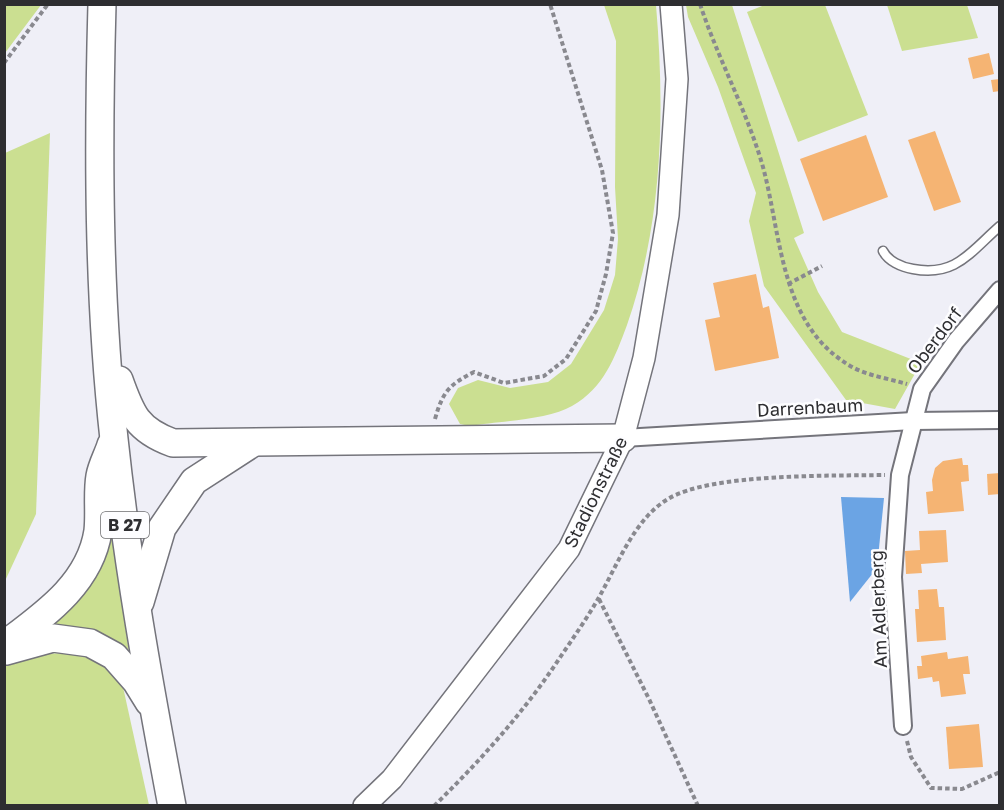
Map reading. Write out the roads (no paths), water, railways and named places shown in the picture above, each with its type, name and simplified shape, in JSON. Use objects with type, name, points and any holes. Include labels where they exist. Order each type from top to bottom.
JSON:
[{"type":"main road","name":"B 27","points":[[102,4],[99,210],[106,345],[114,439],[136,611],[172,806]]},
{"type":"main road","points":[[106,345],[131,413],[156,437],[173,443],[251,444],[623,438]]},
{"type":"main road","points":[[4,645],[53,609],[76,582],[89,559],[97,534],[100,477],[114,439]]},
{"type":"main road","points":[[136,611],[145,593],[150,564],[162,528],[194,481],[251,444]]},
{"type":"main road","points":[[4,652],[53,638],[90,644],[114,656],[136,681],[154,711]]},
{"type":"street","name":"Stadionstraße","points":[[364,806],[392,779],[569,549],[623,438],[644,358],[668,215],[678,79],[670,4]]},
{"type":"street","name":"Oberdorf","points":[[913,421],[921,389],[956,341],[999,290]]},
{"type":"street","name":"Darrenbaum","points":[[623,438],[913,421],[999,420]]},
{"type":"street","name":"Am Adlerberg","points":[[903,726],[892,577],[900,474],[913,421]]},
{"type":"lane","points":[[883,251],[886,258],[906,268],[933,273],[959,262],[999,226]]},
{"type":"water","points":[[841,497],[884,498],[877,568],[850,602]]}]
